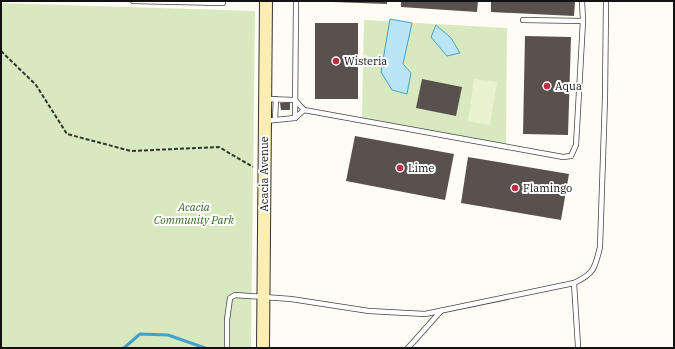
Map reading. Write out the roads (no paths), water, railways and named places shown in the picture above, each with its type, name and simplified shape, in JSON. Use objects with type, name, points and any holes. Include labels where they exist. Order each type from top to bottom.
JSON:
[{"type":"street","name":"Acacia Avenue","points":[[263,348],[270,120],[266,1]]},
{"type":"lane","points":[[133,1],[223,3],[223,1]]},
{"type":"lane","points":[[295,118],[296,1]]},
{"type":"lane","points":[[270,99],[296,100],[304,110],[563,157],[571,156],[576,145],[583,21],[582,1]]},
{"type":"lane","points":[[227,348],[227,320],[230,298],[235,295],[291,299],[369,311],[425,314],[574,283],[585,278],[592,272],[596,266],[600,247],[605,98],[606,1]]},
{"type":"lane","points":[[523,20],[583,21]]},
{"type":"lane","points":[[270,120],[295,118],[304,110]]},
{"type":"lane","points":[[574,283],[578,346]]},
{"type":"lane","points":[[408,348],[441,311]]},
{"type":"water","points":[[390,19],[412,23],[403,64],[411,73],[407,94],[392,90],[381,72]]},
{"type":"water","points":[[436,25],[451,38],[460,53],[447,56],[431,37]]},
{"type":"waterway","points":[[124,348],[140,334],[168,335],[205,348]]},
{"type":"place","name":"Wisteria","points":[[336,61]]},
{"type":"place","name":"Aqua","points":[[547,86]]},
{"type":"place","name":"Lime","points":[[400,168]]},
{"type":"place","name":"Flamingo","points":[[515,188]]},
{"type":"park label","name":"Acacia Community Park","points":[[194,213]]}]
